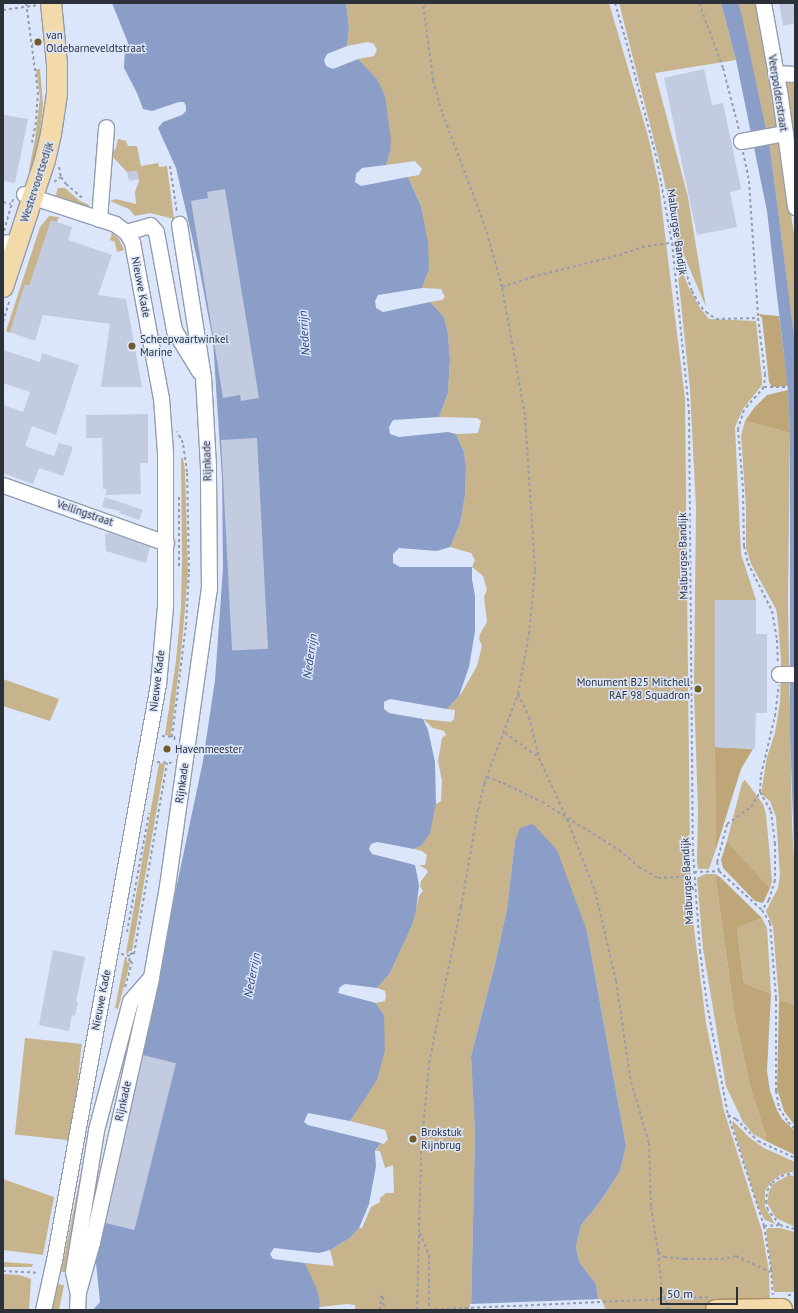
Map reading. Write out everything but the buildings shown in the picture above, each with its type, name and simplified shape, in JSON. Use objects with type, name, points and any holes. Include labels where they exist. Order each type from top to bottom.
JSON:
[{"type":"main road","name":"Westervoortsedijk","points":[[4,244],[20,198],[47,154],[57,94],[57,64],[37,4]]},
{"type":"main road","name":"Westervoortsedijk","points":[[3,287],[20,198]]},
{"type":"main road","points":[[716,1304],[781,1303]]},
{"type":"street","name":"Veerpolderstraat","points":[[763,3],[776,72],[780,133],[795,207]]},
{"type":"street","points":[[776,72],[795,74]]},
{"type":"street","points":[[99,218],[106,127]]},
{"type":"street","points":[[745,140],[780,133]]},
{"type":"street","points":[[20,198],[99,218],[115,224],[126,232],[150,225],[156,232],[174,330],[203,377]]},
{"type":"street","name":"Rijnkade","points":[[77,1310],[78,1292],[92,1242],[151,977],[168,878],[210,589],[208,466],[203,377],[179,224]]},
{"type":"street","name":"Nieuwe Kade","points":[[51,1273],[111,951],[158,684],[165,606],[165,452],[161,398],[132,242],[126,232]]},
{"type":"street","name":"Veilingstraat","points":[[3,485],[166,543]]},
{"type":"street","points":[[78,1292],[73,1271],[96,1130],[130,1001],[151,977]]},
{"type":"street","points":[[77,1128],[96,1130]]},
{"type":"street","points":[[43,1310],[51,1273]]},
{"type":"path","points":[[417,1310],[421,1154],[429,1063],[462,899],[478,810],[487,777],[505,733],[518,694],[529,634],[536,570],[525,415],[502,287],[486,229],[442,112],[433,80],[423,3]]},
{"type":"path","name":"Malburgse Bandijk","points":[[615,3],[657,160],[672,243],[690,411],[694,876],[700,951],[707,1004],[728,1115],[764,1226],[771,1272],[781,1303]]},
{"type":"path","points":[[699,3],[724,68],[745,140],[758,318],[764,364],[764,387],[744,410],[738,429],[743,489],[745,553],[772,611],[786,674],[761,774],[760,792],[751,807],[727,824],[717,862],[719,871],[762,910],[770,924],[776,990],[776,1091],[780,1108],[788,1122],[795,1128]]},
{"type":"path","points":[[3,10],[37,4]]},
{"type":"path","name":"Westervoortsedijk","points":[[31,150],[36,122],[38,92],[32,44],[37,4]]},
{"type":"path","points":[[32,44],[38,44]]},
{"type":"path","points":[[170,166],[179,224]]},
{"type":"path","name":"Westervoortsedijk","points":[[56,180],[61,177]]},
{"type":"path","points":[[3,202],[20,198]]},
{"type":"path","name":"Westervoortsedijk","points":[[4,244],[20,198]]},
{"type":"path","points":[[502,287],[548,272],[619,255],[642,247],[672,243],[678,248],[692,291],[701,307],[706,312],[716,318],[758,318]]},
{"type":"path","points":[[764,387],[795,387]]},
{"type":"path","name":"Nieuwe Kade","points":[[172,737],[186,625],[190,572],[187,472],[183,443],[176,429]]},
{"type":"path","points":[[518,694],[529,716],[539,758],[567,819],[594,891],[613,964],[631,1082],[649,1143],[651,1207],[662,1290],[669,1310]]},
{"type":"path","points":[[505,733],[539,758]]},
{"type":"path","points":[[162,736],[175,738],[174,744]]},
{"type":"path","points":[[158,762],[171,763],[172,757]]},
{"type":"path","name":"Nieuwe Kade","points":[[124,993],[132,962],[129,961],[130,956],[131,953],[134,954],[167,763]]},
{"type":"path","points":[[487,777],[542,802],[567,819],[619,850],[639,867],[658,878],[694,876]]},
{"type":"path","points":[[760,792],[771,810],[775,850],[775,880],[768,900],[762,910]]},
{"type":"path","points":[[694,872],[719,871]]},
{"type":"path","points":[[123,955],[130,956]]},
{"type":"path","points":[[728,1115],[736,1119],[758,1141],[795,1158]]},
{"type":"path","points":[[780,1225],[768,1210],[766,1203],[767,1192],[772,1184],[781,1176],[795,1173]]},
{"type":"path","points":[[764,1226],[780,1225],[795,1229]]},
{"type":"path","points":[[419,1231],[429,1254],[429,1310]]},
{"type":"path","points":[[658,1252],[664,1257],[685,1259],[721,1260],[736,1256],[771,1272]]},
{"type":"path","points":[[3,1270],[51,1273]]},
{"type":"path","points":[[380,1310],[381,1296],[383,1297],[384,1310]]},
{"type":"path","points":[[767,1296],[781,1303]]},
{"type":"path","points":[[422,1310],[716,1304]]},
{"type":"shaded area","points":[[346,3],[609,3],[648,136],[659,185],[685,399],[690,857],[693,920],[706,1023],[724,1111],[762,1231],[769,1271],[770,1310],[604,1310],[598,1298],[596,1284],[579,1262],[576,1246],[581,1225],[600,1202],[620,1171],[626,1146],[587,931],[515,841],[507,909],[495,964],[471,1056],[475,1134],[471,1310],[355,1310],[355,1305],[347,1304],[319,1307],[320,1302],[305,1263],[334,1266],[330,1250],[350,1238],[359,1228],[362,1228],[371,1207],[380,1202],[380,1198],[386,1193],[394,1193],[393,1165],[385,1168],[380,1151],[376,1151],[381,1143],[384,1144],[388,1139],[385,1130],[350,1121],[361,1103],[384,1015],[376,1003],[385,1001],[385,991],[377,988],[390,973],[413,923],[419,896],[423,891],[420,886],[421,881],[428,872],[419,865],[425,865],[427,855],[422,851],[414,849],[422,845],[436,804],[441,801],[442,781],[438,761],[442,738],[446,735],[444,731],[433,728],[423,719],[451,722],[454,719],[455,710],[447,709],[461,694],[477,666],[482,646],[479,639],[480,634],[487,622],[484,597],[487,590],[483,576],[472,567],[475,560],[471,553],[450,547],[460,524],[465,496],[466,467],[464,452],[456,434],[478,433],[481,421],[477,418],[439,417],[448,393],[450,360],[448,334],[444,317],[430,302],[442,300],[445,297],[441,289],[422,288],[429,270],[421,206],[408,177],[419,175],[422,169],[415,161],[386,165],[390,152],[377,79],[358,59],[374,56],[377,50],[374,44],[368,42],[347,46],[349,27]]},
{"type":"shaded area","points":[[619,3],[721,3],[736,60],[655,73],[688,197],[706,307],[674,232],[664,180]]},
{"type":"shaded area","points":[[738,3],[756,3],[770,77],[795,240],[795,345],[770,148]]},
{"type":"shaded area","points":[[36,69],[40,69],[43,105],[39,142],[32,171],[29,170],[35,139],[40,97]]},
{"type":"shaded area","points":[[786,80],[795,80],[795,154],[784,85]]},
{"type":"shaded area","points":[[118,139],[126,141],[128,146],[137,146],[141,166],[158,163],[159,167],[167,166],[174,219],[150,213],[135,216],[129,209],[110,201],[116,199],[136,204],[135,192],[139,181],[137,171],[127,172],[111,155],[116,148]]},
{"type":"shaded area","points":[[58,188],[65,188],[80,201],[89,205],[87,209],[55,197]]},
{"type":"shaded area","points":[[49,216],[59,217],[30,286],[25,285],[10,333],[6,331],[40,227]]},
{"type":"shaded area","points":[[112,233],[119,239],[124,250],[117,252],[115,242],[110,240]]},
{"type":"shaded area","points":[[676,256],[689,288],[700,308],[709,319],[756,321],[762,380],[762,385],[743,409],[735,427],[741,554],[756,600],[715,600],[716,849],[709,869],[698,869],[697,862],[698,810],[694,692],[698,691],[698,687],[694,685],[696,508],[690,389]]},
{"type":"shaded area","points":[[758,314],[779,316],[788,386],[772,387],[769,382],[762,318]]},
{"type":"shaded area","points":[[788,390],[790,433],[745,421],[754,408],[767,395]]},
{"type":"shaded area","points":[[745,421],[790,433],[788,603],[792,821],[795,877],[795,1005],[779,1000],[773,927],[766,911],[778,888],[780,875],[776,817],[770,801],[761,794],[767,757],[775,733],[780,702],[781,661],[776,609],[751,564],[746,548],[746,506],[741,436]]},
{"type":"shaded area","points":[[181,458],[183,458],[185,470],[188,573],[182,643],[171,736],[165,735],[176,661],[181,607]]},
{"type":"shaded area","points":[[3,679],[59,699],[50,721],[3,706]]},
{"type":"shaded area","points":[[715,747],[753,749],[741,769],[716,849]]},
{"type":"shaded area","points":[[159,763],[165,764],[132,951],[129,951],[128,954],[126,953]]},
{"type":"shaded area","points":[[745,780],[763,804],[766,814],[772,881],[770,888],[727,841],[742,783]]},
{"type":"shaded area","points":[[727,841],[770,888],[763,903],[755,901],[723,868],[721,860]]},
{"type":"shaded area","points":[[705,874],[715,874],[735,1018],[751,1090],[766,1136],[766,1141],[753,1134],[743,1122],[726,1086],[703,949],[697,878]]},
{"type":"shaded area","points":[[715,874],[720,877],[762,918],[737,928],[744,983],[771,994],[767,1071],[770,1091],[777,1110],[782,1119],[795,1131],[795,1155],[766,1141],[766,1136],[751,1090],[735,1018]]},
{"type":"shaded area","points":[[762,918],[767,928],[771,994],[744,983],[737,928]]},
{"type":"shaded area","points":[[125,957],[127,957],[127,962],[130,963],[118,1009],[115,1008]]},
{"type":"shaded area","points":[[779,1000],[795,1005],[795,1126],[784,1111],[777,1089]]},
{"type":"shaded area","points":[[25,1038],[82,1044],[72,1140],[15,1134]]},
{"type":"shaded area","points":[[733,1121],[750,1138],[764,1148],[795,1162],[795,1171],[780,1175],[771,1182],[765,1191],[765,1207],[775,1224],[765,1220],[758,1207],[732,1124]]},
{"type":"shaded area","points":[[83,1163],[82,1188],[66,1272],[61,1272]]},
{"type":"shaded area","points":[[789,1175],[795,1176],[795,1227],[776,1218],[767,1203],[769,1191],[773,1184]]},
{"type":"shaded area","points":[[3,1179],[54,1197],[43,1255],[3,1250]]},
{"type":"shaded area","points":[[768,1228],[780,1228],[795,1232],[795,1292],[774,1292],[766,1231]]},
{"type":"shaded area","points":[[3,1262],[33,1264],[32,1267],[3,1267]]},
{"type":"shaded area","points":[[3,1274],[19,1275],[31,1279],[29,1310],[3,1309]]},
{"type":"shaded area","points":[[56,1284],[64,1285],[59,1310],[50,1310]]},
{"type":"water","name":"Nederrijn","points":[[112,3],[346,3],[349,27],[347,46],[327,54],[324,60],[326,66],[333,69],[358,59],[377,79],[385,96],[391,140],[390,152],[386,165],[362,168],[356,174],[355,182],[361,186],[408,177],[421,206],[428,242],[429,270],[422,288],[378,295],[375,301],[376,308],[383,312],[430,302],[444,317],[448,334],[450,360],[448,393],[439,417],[393,420],[389,427],[390,434],[399,437],[448,432],[456,434],[464,452],[466,467],[465,496],[460,524],[450,547],[437,551],[399,548],[393,554],[393,563],[400,567],[472,567],[472,579],[475,596],[475,631],[469,667],[459,696],[447,709],[390,699],[384,702],[384,709],[389,713],[423,719],[428,730],[435,762],[436,804],[430,833],[422,845],[414,849],[377,842],[371,844],[369,849],[372,854],[415,865],[419,885],[416,911],[413,923],[390,973],[377,988],[345,984],[340,987],[338,993],[376,1003],[384,1015],[385,1050],[377,1080],[350,1121],[308,1113],[304,1122],[308,1125],[381,1143],[375,1151],[376,1166],[369,1204],[359,1228],[350,1238],[330,1250],[319,1253],[274,1248],[270,1254],[273,1259],[305,1263],[317,1290],[320,1302],[319,1310],[93,1310],[100,1302],[95,1253],[136,1079],[203,761],[215,680],[223,568],[222,478],[213,341],[199,267],[176,168],[158,128],[163,122],[182,115],[186,111],[186,106],[184,102],[179,102],[152,111],[143,109],[137,93],[124,68],[125,49],[128,43]]},
{"type":"water","points":[[721,3],[738,3],[741,12],[770,148],[794,335],[795,877],[790,733],[790,433],[788,390],[767,211],[736,60]]},
{"type":"water","points":[[533,824],[557,850],[587,931],[626,1146],[620,1171],[600,1202],[581,1225],[576,1246],[579,1262],[596,1284],[598,1298],[604,1310],[471,1310],[475,1134],[471,1056],[495,964],[507,909],[515,841],[520,828]]},
{"type":"pier","points":[[601,1299],[606,1310],[469,1310],[470,1304]]},
{"type":"place","name":"van Oldebarneveldtstraat","points":[[38,42]]},
{"type":"place","name":"Scheepvaartwinkel Marine","points":[[132,346]]},
{"type":"place","name":"Monument B25 Mitchell RAF 98 Squadron","points":[[698,689]]},
{"type":"place","name":"Havenmeester","points":[[167,749]]},
{"type":"place","name":"Brokstuk Rijnbrug","points":[[413,1139]]}]
